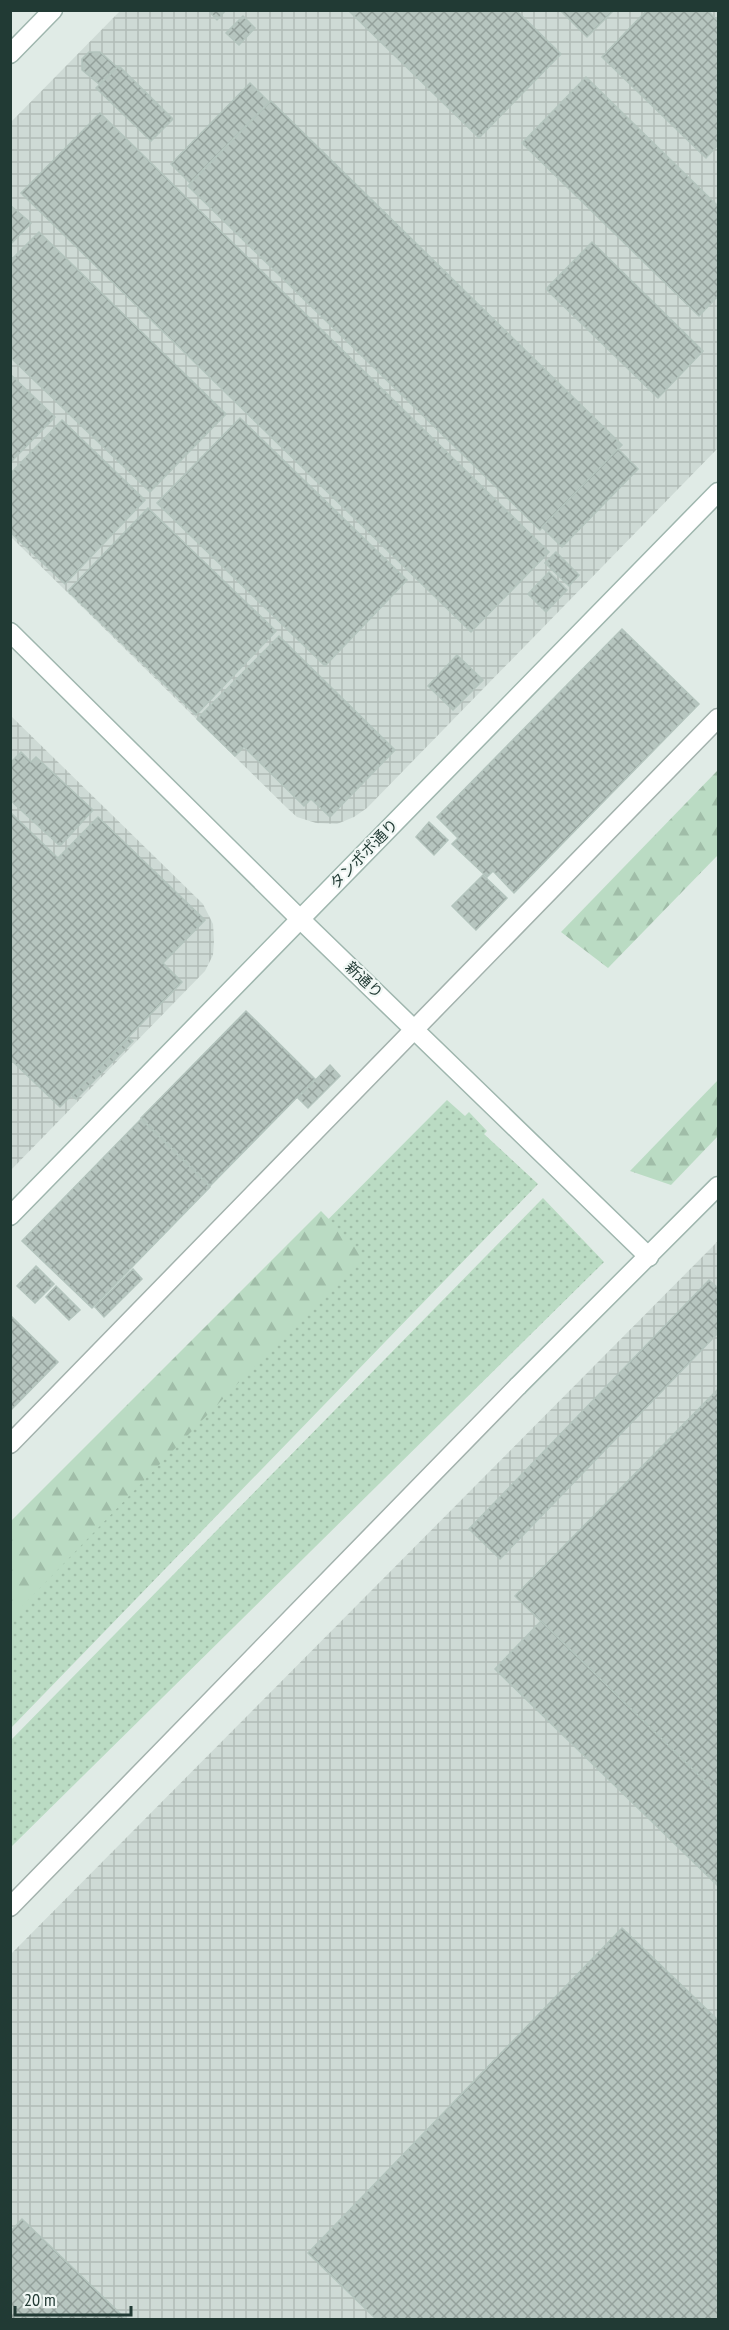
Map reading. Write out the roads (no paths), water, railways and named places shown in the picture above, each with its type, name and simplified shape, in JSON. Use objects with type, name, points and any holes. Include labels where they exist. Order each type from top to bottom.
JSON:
[{"type":"street","points":[[10,54],[53,10]]},
{"type":"street","name":"タンポポ通り","points":[[10,1216],[718,492]]},
{"type":"street","name":"新通り","points":[[10,632],[300,919],[649,1257]]},
{"type":"street","points":[[10,1444],[718,718]]},
{"type":"street","points":[[10,1907],[518,1386],[718,1186]]}]
